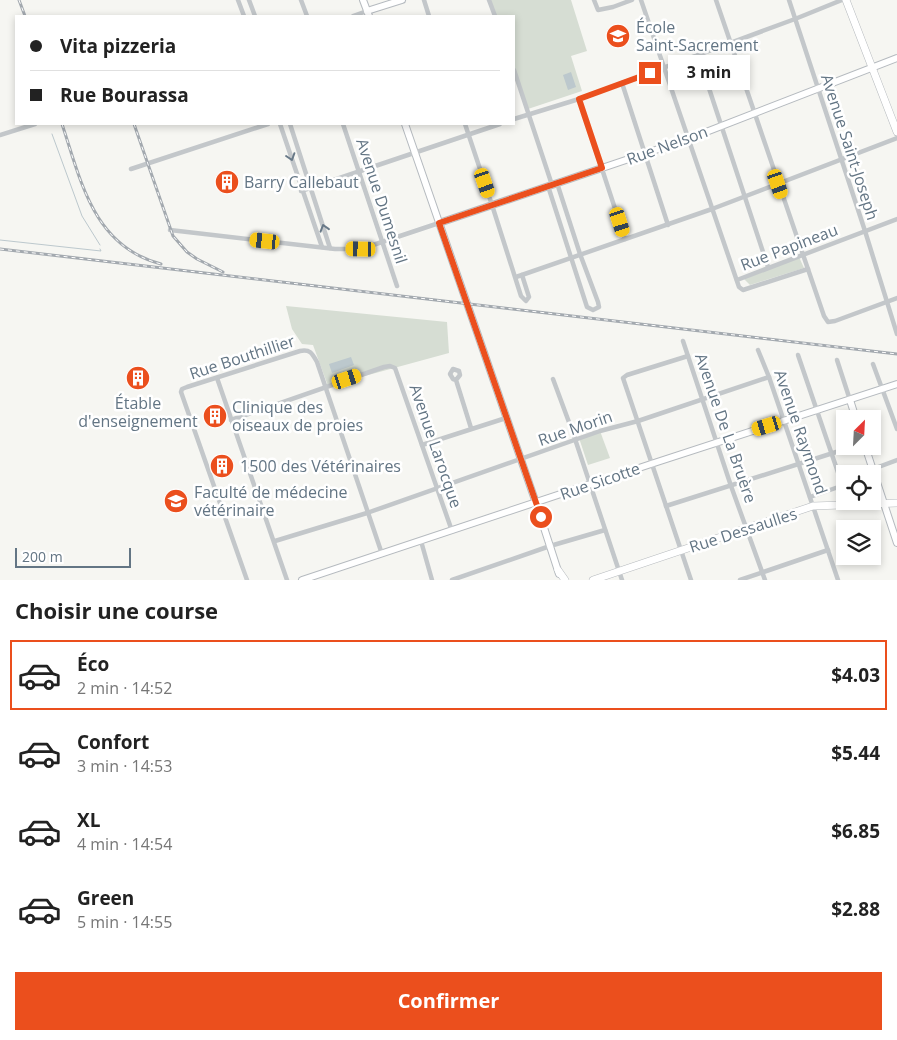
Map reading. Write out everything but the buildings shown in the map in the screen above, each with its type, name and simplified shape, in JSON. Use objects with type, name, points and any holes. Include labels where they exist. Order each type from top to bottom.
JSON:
[{"type":"main road","points":[[844,0],[897,132]]},
{"type":"main road","name":"Rue Dessaulles","points":[[881,503],[897,503]]},
{"type":"main road","name":"Rue Dessaulles","points":[[593,580],[813,506],[836,505]]},
{"type":"main road","points":[[556,580],[558,570]]},
{"type":"main road","points":[[558,570],[565,580]]},
{"type":"street","points":[[238,0],[244,15]]},
{"type":"street","points":[[249,0],[254,15]]},
{"type":"street","points":[[302,0],[307,15]]},
{"type":"street","points":[[363,0],[368,14],[402,0]]},
{"type":"street","points":[[424,0],[429,15]]},
{"type":"street","points":[[489,0],[495,15]]},
{"type":"street","points":[[594,0],[598,10],[632,0]]},
{"type":"street","points":[[641,0],[737,280]]},
{"type":"street","points":[[716,0],[824,316],[828,322],[835,321],[897,298]]},
{"type":"street","name":"Avenue Saint-Joseph","points":[[788,0],[842,160],[897,334]]},
{"type":"street","points":[[515,119],[579,99],[844,0]]},
{"type":"street","points":[[698,56],[768,267]]},
{"type":"street","name":"Rue Nelson","points":[[170,230],[330,248],[361,249],[688,139],[897,58]]},
{"type":"street","points":[[515,73],[553,185],[599,308],[593,310],[587,307],[571,258],[553,185]]},
{"type":"street","points":[[622,83],[668,225]]},
{"type":"street","points":[[579,99],[625,239]]},
{"type":"street","points":[[0,135],[32,125]]},
{"type":"street","points":[[131,169],[265,125]]},
{"type":"street","points":[[280,125],[322,247]]},
{"type":"street","points":[[290,125],[330,248]]},
{"type":"street","name":"Avenue Dumesnil","points":[[344,125],[358,172],[397,286]]},
{"type":"street","points":[[405,125],[561,580]]},
{"type":"street","points":[[464,125],[521,296],[526,301],[529,297],[522,275]]},
{"type":"street","points":[[302,190],[497,125]]},
{"type":"street","points":[[516,277],[745,197],[897,138]]},
{"type":"street","points":[[309,211],[318,208]]},
{"type":"street","name":"Rue Papineau","points":[[808,269],[743,290],[739,287],[737,280],[897,219]]},
{"type":"street","name":"Avenue De La Bruère","points":[[683,341],[731,486],[765,580]]},
{"type":"street","name":"Rue Bouthillier","points":[[247,580],[183,399],[182,389],[307,349],[312,352],[317,362],[325,387]]},
{"type":"street","name":"Avenue Raymond","points":[[758,350],[769,377],[838,580]]},
{"type":"street","points":[[798,355],[836,465]]},
{"type":"street","points":[[688,356],[628,375],[624,378],[691,580]]},
{"type":"street","points":[[837,360],[853,410]]},
{"type":"street","points":[[873,364],[897,429]]},
{"type":"street","name":"Avenue Larocque","points":[[325,387],[384,367],[390,366],[396,370],[452,531]]},
{"type":"street","name":"Rue Morin","points":[[275,541],[367,513],[575,439],[638,421],[769,377]]},
{"type":"street","points":[[218,378],[287,580]]},
{"type":"street","points":[[553,379],[622,580]]},
{"type":"street","points":[[456,380],[471,428]]},
{"type":"street","name":"Rue Sicotte","points":[[302,580],[325,577],[382,554],[897,384]]},
{"type":"street","points":[[231,420],[325,387],[382,554]]},
{"type":"street","points":[[422,445],[506,418]]},
{"type":"street","points":[[666,506],[836,453]]},
{"type":"street","points":[[881,469],[897,460]]},
{"type":"street","points":[[810,497],[836,488]]},
{"type":"street","points":[[881,495],[897,543]]},
{"type":"street","points":[[452,580],[550,546],[605,530]]},
{"type":"street","points":[[421,541],[432,580]]},
{"type":"street","points":[[740,580],[828,550]]},
{"type":"shaded area","points":[[490,0],[571,0],[587,51],[571,56],[582,91],[528,109],[515,72],[515,15],[495,15]]},
{"type":"shaded area","points":[[571,72],[576,87],[568,90],[563,75]]},
{"type":"shaded area","points":[[799,257],[804,268],[750,285],[744,279]]},
{"type":"shaded area","points":[[286,306],[447,322],[449,353],[328,386],[313,345],[302,344],[292,329]]},
{"type":"shaded area","points":[[351,357],[354,365],[332,373],[329,364]]},
{"type":"shaded area","points":[[600,431],[610,458],[588,465],[579,438]]},
{"type":"waterway","points":[[52,134],[82,216],[100,245]]},
{"type":"waterway","points":[[0,240],[101,251],[100,249]]},
{"type":"railway","points":[[19,0],[25,15]]},
{"type":"railway","points":[[62,125],[84,189],[93,209],[105,227],[120,243],[138,255],[161,264]]},
{"type":"railway","points":[[134,125],[173,236],[187,252],[223,272]]},
{"type":"railway","points":[[0,249],[897,354]]},
{"type":"place","name":"École Saint-Sacrement","points":[[618,36]]},
{"type":"place","name":"Barry Callebaut","points":[[227,182]]},
{"type":"place","name":"Étable d'enseignement","points":[[138,378]]},
{"type":"place","name":"Clinique des oiseaux de proies","points":[[215,416]]},
{"type":"place","name":"1500 des Vétérinaires","points":[[222,466]]},
{"type":"place","name":"Faculté de médecine vétérinaire","points":[[176,501]]},
{"type":"route","points":[[541,517],[439,223],[602,168],[579,99],[650,73]]}]
